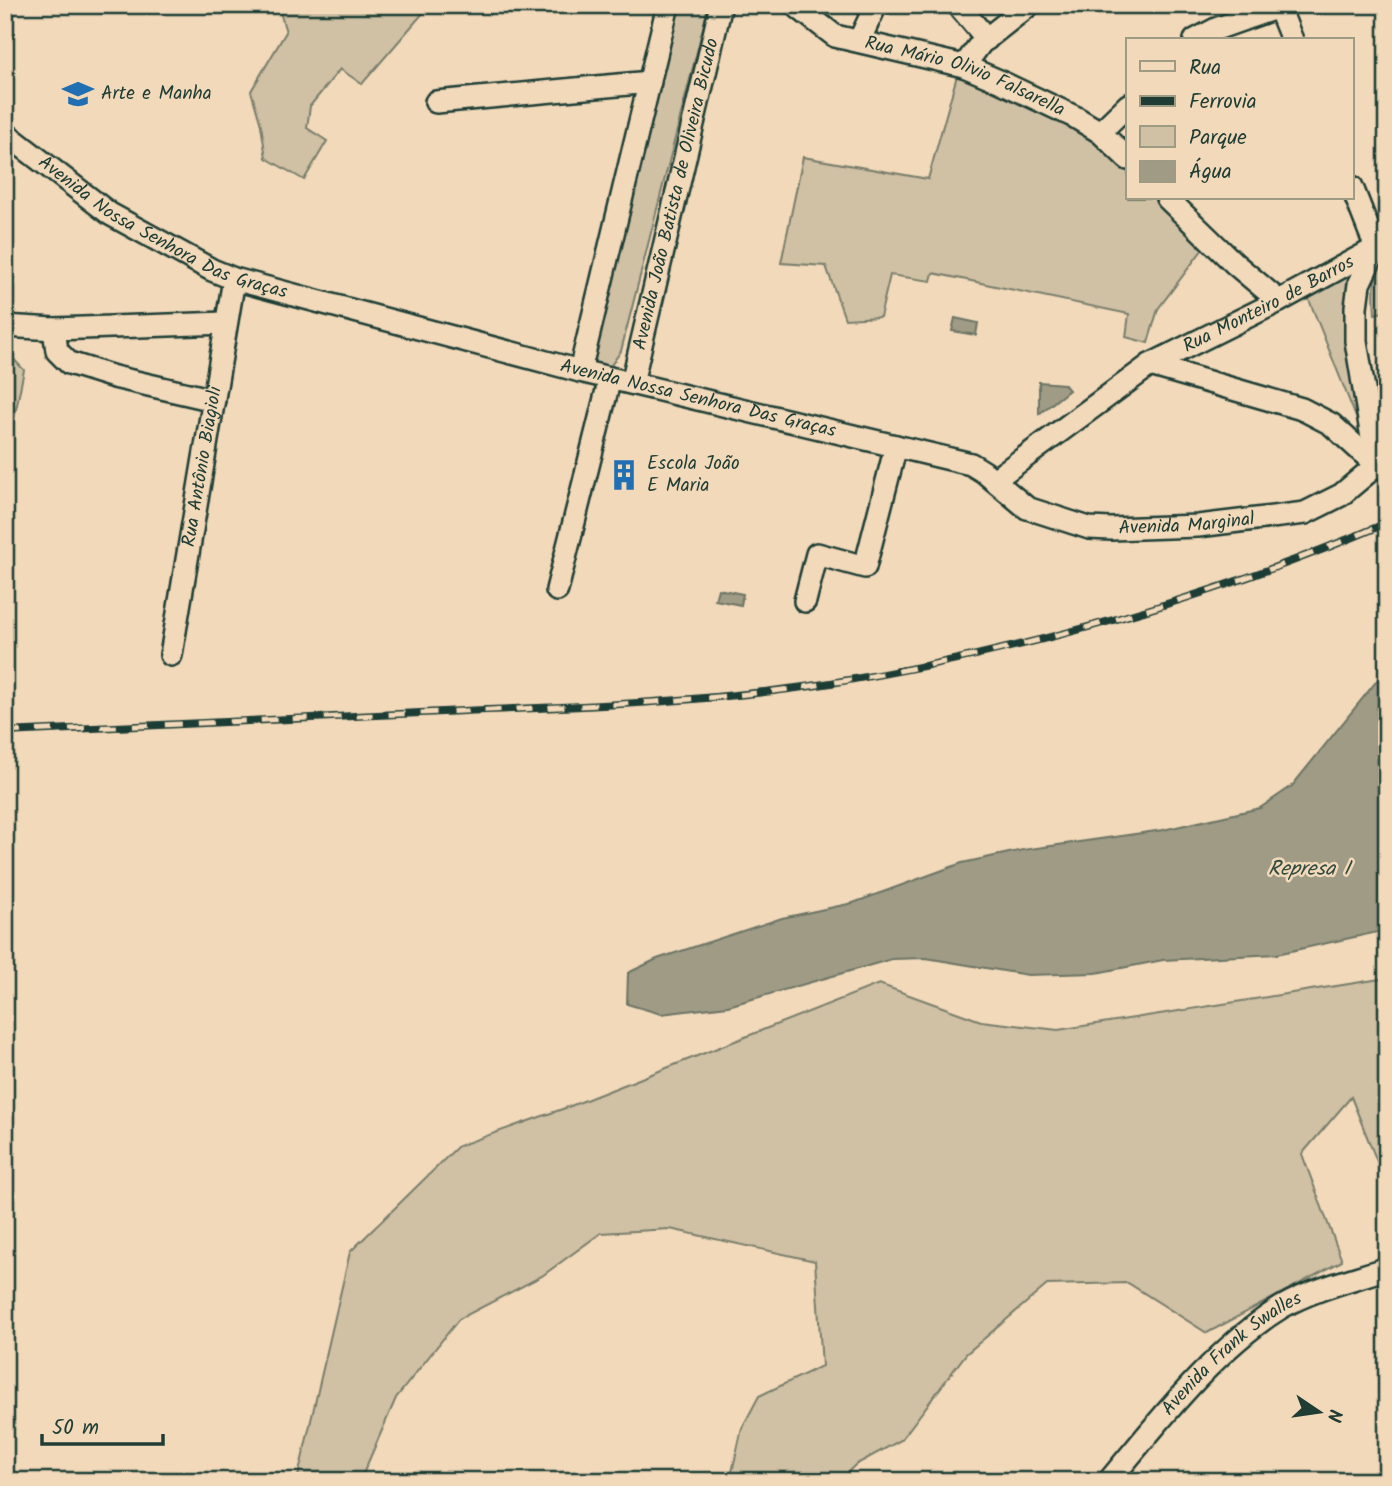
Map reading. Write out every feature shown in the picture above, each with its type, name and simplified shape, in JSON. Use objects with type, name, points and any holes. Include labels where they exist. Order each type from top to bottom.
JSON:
[{"type":"street","points":[[579,372],[668,5]]},
{"type":"street","name":"Avenida João Batista de Oliveira Bicudo","points":[[632,383],[721,5]]},
{"type":"street","name":"Rua Mário Olivio Falsarella","points":[[795,5],[835,36],[964,66],[1075,117],[1100,132],[1126,157]]},
{"type":"street","points":[[859,41],[876,5]]},
{"type":"street","points":[[958,5],[987,38]]},
{"type":"street","points":[[964,66],[987,38],[1029,5]]},
{"type":"street","points":[[1199,38],[1280,6],[1291,38]]},
{"type":"street","points":[[436,102],[650,82]]},
{"type":"street","points":[[1100,132],[1126,107]]},
{"type":"street","name":"Avenida Nossa Senhora Das Graças","points":[[5,133],[110,214],[212,270],[234,279],[579,372],[610,377],[971,464],[994,480]]},
{"type":"street","points":[[1354,191],[1382,245],[1359,284],[1355,324],[1378,465]]},
{"type":"street","points":[[1169,200],[1235,264],[1279,301]]},
{"type":"street","name":"Rua Monteiro de Barros","points":[[1150,365],[1279,301],[1382,245]]},
{"type":"street","name":"Rua Antônio Biagioli","points":[[171,655],[234,279]]},
{"type":"street","points":[[5,326],[54,329],[226,323]]},
{"type":"street","points":[[54,329],[57,351],[69,363],[114,377],[214,400]]},
{"type":"street","points":[[994,480],[1150,365],[1302,409],[1331,424],[1378,465]]},
{"type":"street","points":[[557,590],[610,377]]},
{"type":"street","points":[[805,601],[817,554],[865,567],[897,446]]},
{"type":"street","name":"Avenida Marginal","points":[[994,480],[1027,508],[1089,528],[1198,526],[1305,513],[1341,495],[1378,465]]},
{"type":"street","name":"Avenida Frank Swalles","points":[[1109,1481],[1171,1406],[1231,1346],[1273,1314],[1297,1300],[1387,1268]]},
{"type":"green space","points":[[278,5],[430,5],[362,84],[340,69],[310,106],[307,128],[327,141],[304,180],[266,158],[261,125],[251,91],[286,32]]},
{"type":"green space","points":[[674,5],[706,5],[707,12],[621,351],[609,368],[588,362]]},
{"type":"green space","points":[[958,72],[1073,123],[1100,141],[1126,167],[1126,200],[1158,200],[1205,246],[1158,309],[1148,343],[1126,337],[1129,314],[933,273],[931,281],[890,275],[880,317],[845,319],[826,266],[781,263],[803,157],[928,179]]},
{"type":"green space","points":[[1387,257],[1387,311],[1375,314],[1376,276]]},
{"type":"green space","points":[[1352,268],[1349,327],[1361,430],[1306,292]]},
{"type":"green space","points":[[5,350],[24,370],[5,464]]},
{"type":"green space","points":[[1387,978],[1387,1186],[1351,1097],[1302,1154],[1342,1261],[1207,1333],[1128,1283],[1047,1285],[966,1354],[901,1440],[855,1465],[839,1481],[730,1481],[742,1428],[759,1396],[822,1366],[815,1261],[670,1229],[601,1233],[542,1276],[459,1319],[396,1398],[360,1481],[297,1481],[350,1252],[458,1146],[568,1107],[879,984],[981,1021],[1058,1030]]},
{"type":"water","points":[[955,318],[978,323],[976,335],[952,331]]},
{"type":"water","points":[[1039,382],[1064,384],[1069,390],[1039,414]]},
{"type":"water","points":[[718,589],[743,594],[741,605],[715,600]]},
{"type":"water","name":"Represa I","points":[[1387,668],[1387,930],[1277,954],[1163,960],[1096,973],[1028,975],[926,958],[892,959],[728,1006],[661,1014],[627,1004],[628,973],[657,959],[782,918],[853,903],[962,863],[1023,850],[1163,830],[1260,808],[1292,786]]},
{"type":"railway","points":[[5,732],[648,702],[740,695],[831,683],[973,656],[1114,620],[1252,576],[1387,523]]},
{"type":"place","name":"Arte e Manha","points":[[78,94]]},
{"type":"place","name":"Escola João E Maria","points":[[624,475]]}]
